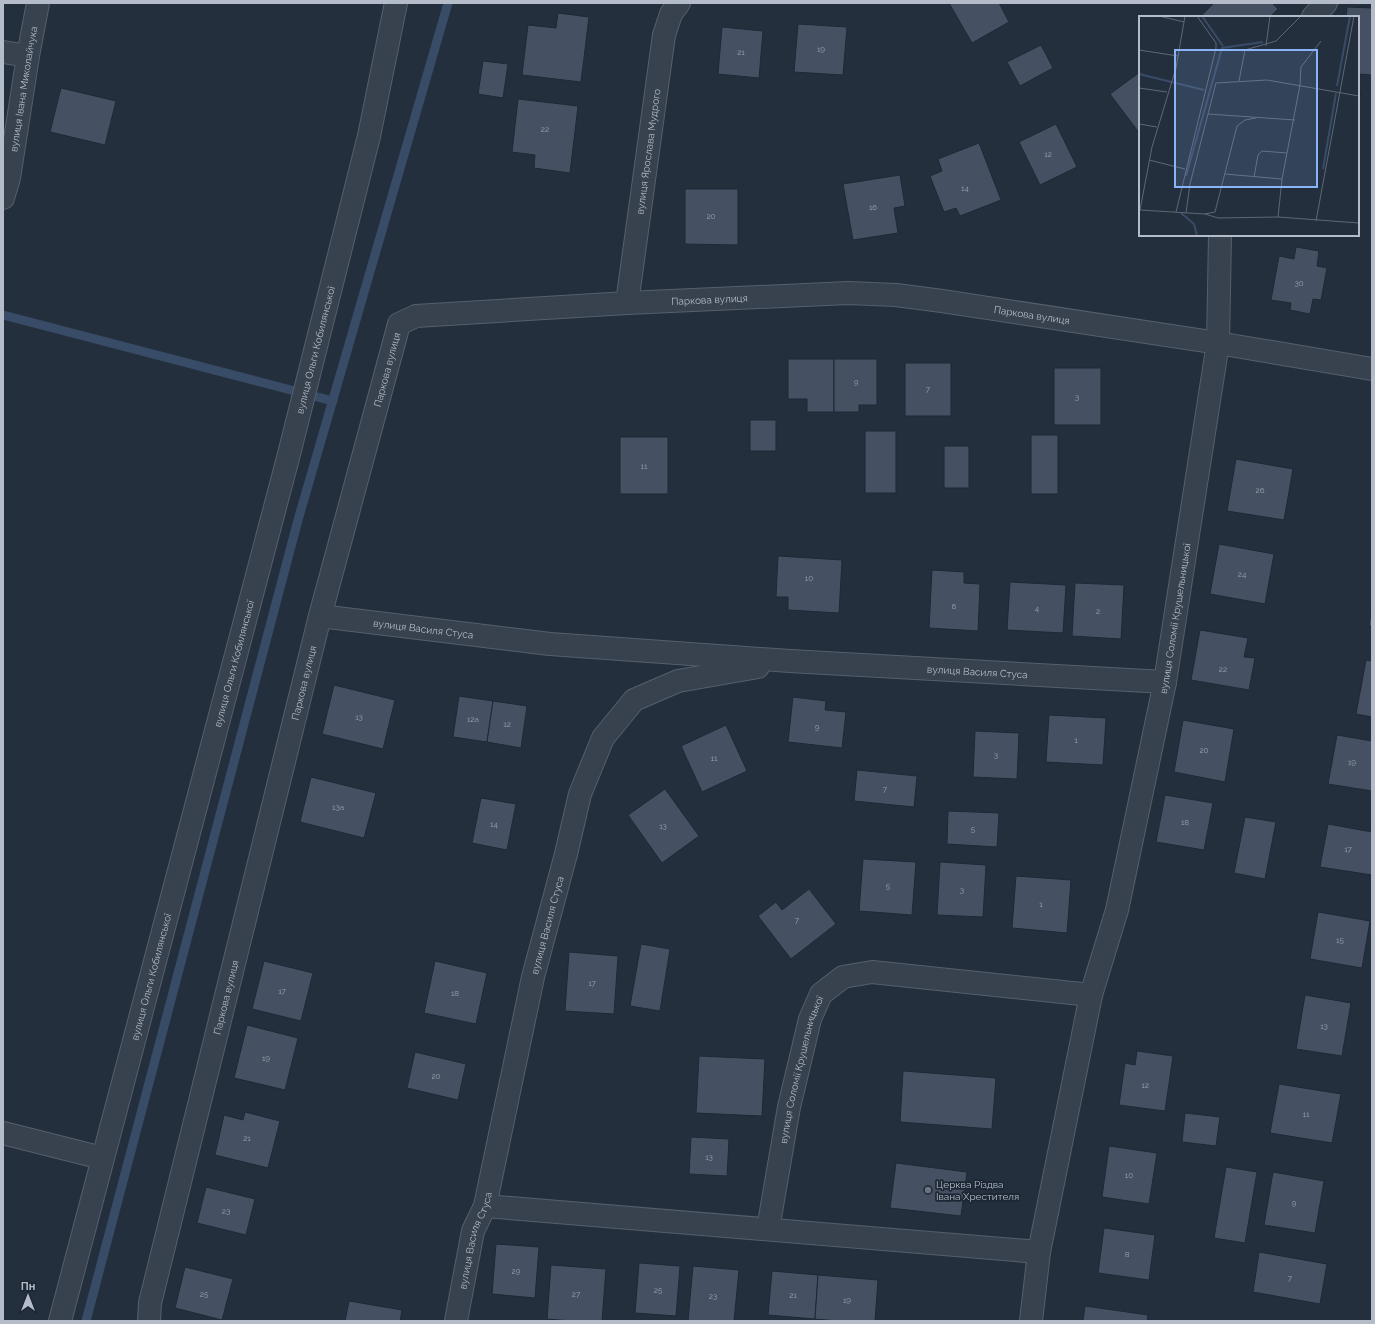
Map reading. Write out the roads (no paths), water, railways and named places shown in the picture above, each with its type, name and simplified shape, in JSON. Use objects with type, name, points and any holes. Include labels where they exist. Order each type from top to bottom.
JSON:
[{"type":"street","name":"вулиця Івана Миколайчука","points":[[3,198],[9,178],[28,56],[38,3]]},
{"type":"street","name":"вулиця Ольги Кобилянської","points":[[60,1321],[288,458],[369,136],[396,3]]},
{"type":"street","name":"вулиця Ярослава Мудрого","points":[[627,303],[664,35],[671,14],[679,3]]},
{"type":"street","points":[[1314,16],[1326,3]]},
{"type":"street","points":[[3,52],[28,56]]},
{"type":"street","name":"вулиця Соломії Крушельницької","points":[[1031,1321],[1038,1252],[1091,995],[1117,910],[1165,682],[1218,343],[1220,236]]},
{"type":"street","name":"Паркова вулиця","points":[[149,1321],[150,1303],[320,616],[400,324],[416,316],[627,303],[848,293],[896,295],[942,300],[1372,368]]},
{"type":"street","name":"вулиця Василя Стуса","points":[[320,616],[550,644],[790,661],[1165,682]]},
{"type":"street","name":"вулиця Василя Стуса","points":[[456,1321],[473,1231],[485,1206],[533,977],[566,854],[580,794],[603,738],[634,700],[678,681],[790,661]]},
{"type":"street","name":"вулиця Соломії Крушельницької","points":[[768,1229],[789,1107],[810,1019],[821,994],[844,977],[872,972],[1091,995]]},
{"type":"street","points":[[3,1133],[102,1158]]},
{"type":"street","points":[[485,1206],[1038,1252]]},
{"type":"waterway","points":[[86,1321],[298,520],[448,3]]},
{"type":"waterway","points":[[3,315],[333,401]]},
{"type":"place","name":"Церква Різдва Івана Хрестителя","points":[[928,1190]]}]
